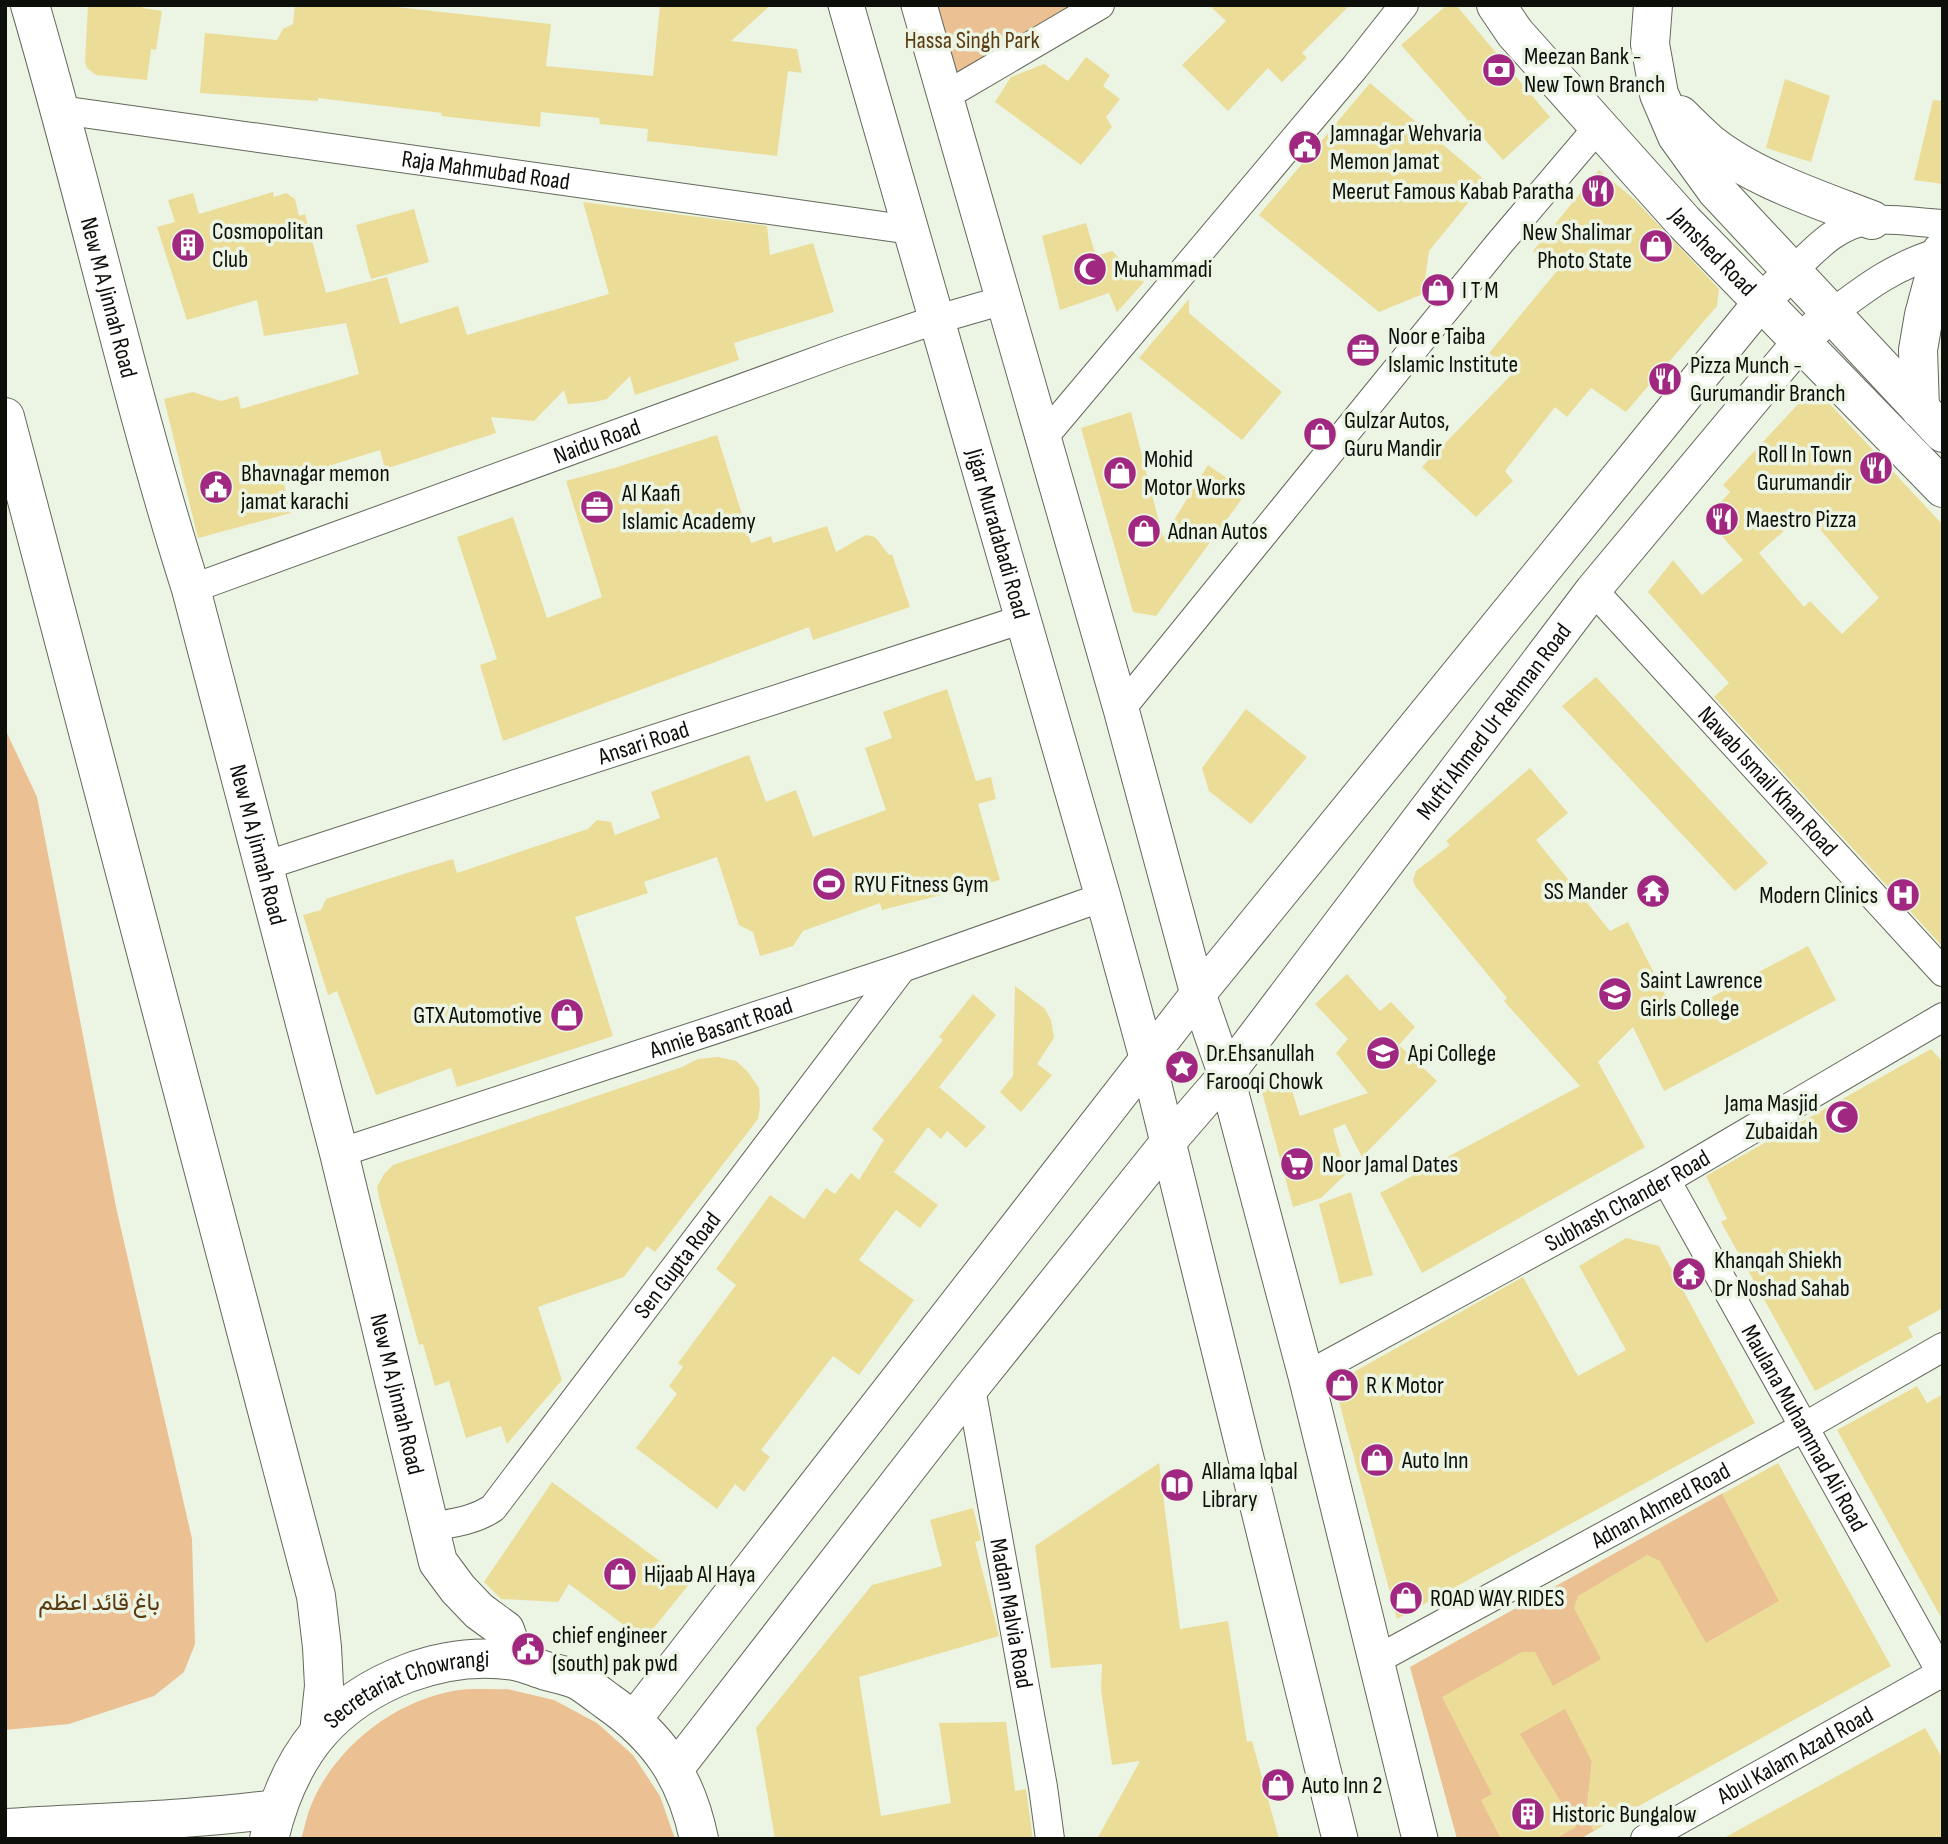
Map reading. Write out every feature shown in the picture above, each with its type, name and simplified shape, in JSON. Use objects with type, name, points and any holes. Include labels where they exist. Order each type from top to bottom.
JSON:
[{"type":"main road","name":"New M A Jinnah Road","points":[[30,5],[61,110],[163,498],[191,589],[264,866],[339,1153],[438,1562],[479,1611],[505,1630],[516,1661]]},
{"type":"main road","name":"Jamshed Road","points":[[1496,5],[1516,33],[1684,222],[1943,488]]},
{"type":"main road","name":"Jamshed Road","points":[[1653,5],[1650,44],[1659,94],[1677,136],[1716,190],[1931,421]]},
{"type":"main road","points":[[1659,94],[1709,143],[1755,172],[1872,220]]},
{"type":"main road","points":[[1931,421],[1918,350],[1942,242]]},
{"type":"main road","points":[[5,417],[316,1596],[323,1647],[324,1685],[319,1733]]},
{"type":"main road","name":"Secretariat Chowrangi","points":[[272,1824],[294,1769],[319,1733],[359,1697],[408,1672],[461,1660],[516,1661],[579,1681],[634,1719],[656,1743],[674,1771],[687,1796],[699,1839]]},
{"type":"main road","points":[[5,1828],[209,1818],[272,1824]]},
{"type":"street","name":"Jigar Muradabadi Road","points":[[846,5],[938,319],[1148,1061],[1340,1839]]},
{"type":"street","points":[[919,5],[1121,709],[1199,994],[1226,1075],[1307,1376],[1420,1839]]},
{"type":"street","points":[[945,96],[1100,5]]},
{"type":"street","points":[[1043,438],[1404,5]]},
{"type":"street","name":"Raja Mahmubad Road","points":[[61,110],[911,230]]},
{"type":"street","points":[[1121,709],[1598,126]]},
{"type":"street","points":[[634,1719],[1199,994],[1762,301],[1822,243],[1844,228],[1872,220],[1942,242]]},
{"type":"street","points":[[1831,314],[1877,279],[1942,242]]},
{"type":"street","name":"Naidu Road","points":[[191,589],[841,352],[1004,300]]},
{"type":"street","name":"Mufti Ahmed Ur Rehman Road","points":[[674,1771],[971,1388],[1169,1141],[1226,1075],[1593,590],[1801,341],[1831,314]]},
{"type":"street","name":"Nawab Ismail Khan Road","points":[[1593,590],[1943,972]]},
{"type":"street","name":"Ansari Road","points":[[264,866],[1023,619]]},
{"type":"street","name":"Annie Basant Road","points":[[339,1153],[902,968],[1103,897]]},
{"type":"street","name":"Sen Gupta Road","points":[[430,1527],[469,1519],[493,1508],[902,968]]},
{"type":"street","name":"Subhash Chander Road","points":[[1307,1376],[1666,1180],[1943,1017]]},
{"type":"street","name":"Maulana Muhammad Ali Road","points":[[1666,1180],[1942,1674]]},
{"type":"street","name":"Adnan Ahmed Road","points":[[1376,1660],[1804,1427],[1943,1347]]},
{"type":"street","name":"Madan Malvia Road","points":[[971,1388],[1050,1839]]},
{"type":"street","name":"Abul Kalam Azad Road","points":[[1645,1839],[1942,1674]]},
{"type":"green space","name":"Hassa Singh Park","points":[[926,5],[1097,5],[952,92]]},
{"type":"green space","name":"باغ قائد اعظم","points":[[5,729],[37,797],[116,1207],[192,1539],[195,1644],[184,1672],[154,1696],[69,1724],[5,1730]]},
{"type":"green space","points":[[1723,1493],[1780,1602],[1665,1666],[1592,1762],[1586,1816],[1594,1831],[1580,1839],[1457,1839],[1410,1667]]},
{"type":"green space","points":[[465,1689],[507,1689],[554,1700],[597,1723],[633,1755],[660,1796],[675,1839],[301,1839],[310,1807],[323,1782],[353,1744],[372,1728],[413,1703],[436,1695]]},
{"type":"building","points":[[88,5],[142,5],[143,8],[162,11],[156,50],[151,49],[147,80],[96,75],[87,68],[85,61]]},
{"type":"building","points":[[295,5],[378,5],[551,24],[546,66],[653,76],[660,5],[771,5],[731,41],[797,49],[802,73],[788,71],[777,156],[647,141],[648,129],[600,124],[599,118],[541,112],[540,127],[318,98],[318,101],[200,93],[205,33],[277,40],[283,29],[293,24]]},
{"type":"building","points":[[1209,5],[1350,5],[1302,53],[1307,58],[1282,82],[1268,68],[1228,111],[1182,65],[1226,21]]},
{"type":"building","points":[[1447,5],[1456,5],[1550,117],[1503,160],[1401,45]]},
{"type":"building","points":[[1086,57],[1110,75],[1103,86],[1120,99],[1106,117],[1112,127],[1081,165],[995,102],[1011,77],[1044,64],[1068,81]]},
{"type":"building","points":[[1785,79],[1830,96],[1811,162],[1766,148]]},
{"type":"building","points":[[1370,83],[1486,181],[1429,251],[1423,294],[1379,312],[1259,215]]},
{"type":"building","points":[[1933,100],[1943,101],[1943,184],[1914,180]]},
{"type":"building","points":[[1599,170],[1634,199],[1719,289],[1717,306],[1626,412],[1591,388],[1567,417],[1555,407],[1505,471],[1513,481],[1476,517],[1422,467],[1513,373],[1489,353],[1557,271],[1533,251]]},
{"type":"building","points":[[273,192],[274,197],[286,193],[295,199],[299,216],[305,214],[326,293],[387,277],[400,324],[458,306],[467,335],[609,294],[583,202],[767,226],[770,255],[813,243],[834,312],[734,343],[739,360],[635,395],[630,376],[607,399],[594,402],[568,404],[564,390],[534,421],[491,417],[496,433],[385,469],[380,450],[283,480],[291,513],[198,538],[164,399],[193,392],[221,401],[238,396],[241,409],[359,374],[346,323],[264,336],[257,300],[187,320],[157,227],[175,222],[168,200],[193,193],[199,214]]},
{"type":"building","points":[[414,209],[429,262],[371,279],[356,225]]},
{"type":"building","name":"Muhammadi","points":[[1086,223],[1096,256],[1112,251],[1144,282],[1117,312],[1109,293],[1060,310],[1042,236]]},
{"type":"building","points":[[1189,299],[1189,313],[1282,392],[1242,440],[1139,358]]},
{"type":"building","points":[[1814,387],[1943,525],[1943,947],[1714,697],[1729,683],[1648,592],[1673,560],[1702,595],[1743,560],[1706,518],[1730,492],[1723,485]],"holes":[[[1805,512],[1879,598],[1842,634],[1810,601],[1804,607],[1759,553]]]},
{"type":"building","points":[[1131,412],[1163,538],[1208,465],[1247,492],[1156,616],[1133,612],[1081,428]]},
{"type":"building","points":[[717,435],[751,543],[771,536],[773,543],[827,526],[836,552],[866,535],[875,537],[889,555],[892,554],[910,607],[813,640],[809,627],[503,741],[480,665],[497,659],[457,537],[513,517],[547,618],[602,597],[566,481]]},
{"type":"building","points":[[1596,677],[1768,863],[1735,891],[1562,706]]},
{"type":"building","points":[[947,689],[976,781],[991,777],[996,799],[978,804],[1000,880],[882,910],[880,903],[803,931],[793,946],[760,956],[753,932],[739,925],[717,857],[644,882],[648,893],[575,917],[613,1036],[457,1087],[451,1068],[376,1095],[337,991],[328,995],[303,915],[321,910],[326,899],[378,882],[453,859],[457,873],[588,829],[597,820],[611,822],[615,835],[660,818],[651,792],[749,755],[766,802],[796,790],[813,837],[886,810],[865,748],[892,738],[883,712]]},
{"type":"building","points":[[1246,709],[1307,757],[1251,824],[1209,791],[1202,768]]},
{"type":"building","points":[[1530,768],[1568,813],[1536,840],[1610,931],[1628,922],[1676,1016],[1808,946],[1836,1000],[1664,1091],[1633,1027],[1598,1062],[1645,1147],[1422,1273],[1380,1193],[1580,1086],[1504,1001],[1507,998],[1415,886],[1413,880],[1416,871],[1450,845],[1446,841]]},
{"type":"building","points":[[1347,974],[1380,1011],[1391,1002],[1415,1027],[1399,1045],[1437,1081],[1362,1157],[1345,1124],[1333,1129],[1346,1174],[1321,1198],[1293,1207],[1258,1077],[1285,1069],[1300,1116],[1368,1093],[1336,1053],[1348,1039],[1315,1004]]},
{"type":"building","points":[[1015,986],[1045,1009],[1051,1020],[1054,1038],[1037,1064],[1052,1075],[1021,1112],[1000,1092],[1013,1076]]},
{"type":"building","points":[[973,994],[996,1015],[939,1087],[986,1127],[966,1148],[947,1131],[941,1139],[928,1127],[894,1172],[938,1205],[920,1228],[896,1210],[859,1260],[914,1300],[859,1375],[833,1356],[761,1450],[770,1457],[744,1492],[735,1484],[717,1509],[636,1448],[677,1394],[669,1386],[683,1367],[678,1363],[736,1285],[716,1269],[770,1195],[804,1219],[826,1188],[835,1194],[851,1173],[859,1180],[884,1140],[872,1129],[943,1040],[939,1037]]},
{"type":"building","points":[[1931,1049],[1943,1062],[1943,1308],[1908,1327],[1913,1337],[1815,1391],[1721,1222],[1727,1219],[1706,1176]]},
{"type":"building","points":[[718,1057],[736,1061],[759,1088],[758,1119],[655,1252],[647,1246],[624,1277],[538,1307],[562,1380],[507,1444],[501,1426],[466,1438],[449,1381],[435,1386],[423,1344],[419,1345],[380,1202],[377,1187],[384,1174],[393,1165],[682,1067],[698,1059]]},
{"type":"building","points":[[1351,1192],[1373,1275],[1340,1284],[1319,1204]]},
{"type":"building","points":[[1626,1238],[1659,1246],[1755,1423],[1397,1619],[1334,1383],[1523,1277],[1578,1376],[1626,1350],[1579,1266]]},
{"type":"building","points":[[1917,1386],[1927,1403],[1943,1394],[1943,1621],[1837,1430]]},
{"type":"building","points":[[1159,1463],[1180,1629],[1228,1621],[1247,1742],[1252,1741],[1279,1839],[1097,1839],[1140,1761],[1112,1765],[1101,1690],[1102,1664],[1051,1668],[1035,1546]]},
{"type":"building","points":[[1778,1463],[1891,1666],[1594,1831],[1586,1816],[1592,1762],[1565,1709],[1520,1734],[1576,1827],[1555,1839],[1501,1839],[1481,1800],[1492,1794],[1442,1697],[1522,1652],[1535,1652],[1553,1686],[1601,1659],[1574,1608],[1578,1596],[1647,1555],[1660,1561],[1706,1643],[1779,1601],[1722,1494]]},
{"type":"building","points":[[552,1482],[690,1583],[644,1640],[569,1584],[558,1602],[501,1599],[484,1582]]},
{"type":"building","points":[[973,1508],[981,1540],[975,1542],[999,1636],[859,1677],[881,1816],[951,1803],[939,1723],[1006,1722],[1015,1791],[1026,1789],[1033,1839],[775,1839],[756,1728],[872,1585],[942,1566],[930,1520]]},
{"type":"building","points":[[1925,1728],[1943,1759],[1943,1839],[1722,1839]]},
{"type":"place","name":"Meezan Bank - New Town Branch","points":[[1499,70]]},
{"type":"place","name":"Jamnagar Wehvaria Memon Jamat","points":[[1305,147]]},
{"type":"place","name":"Meerut Famous Kabab Paratha","points":[[1598,191]]},
{"type":"place","name":"Cosmopolitan Club","points":[[188,245]]},
{"type":"place","name":"New Shalimar Photo State","points":[[1656,246]]},
{"type":"place","name":"Muhammadi","points":[[1090,269]]},
{"type":"place","name":"I T M","points":[[1438,290]]},
{"type":"place","name":"Noor e Taiba Islamic Institute","points":[[1363,350]]},
{"type":"place","name":"Pizza Munch - Gurumandir Branch","points":[[1665,379]]},
{"type":"place","name":"Gulzar Autos, Guru Mandir","points":[[1320,434]]},
{"type":"place","name":"Roll In Town Gurumandir","points":[[1876,468]]},
{"type":"place","name":"Mohid Motor Works","points":[[1120,473]]},
{"type":"place","name":"Bhavnagar memon jamat karachi","points":[[216,487]]},
{"type":"place","name":"Al Kaafi Islamic Academy","points":[[597,507]]},
{"type":"place","name":"Maestro Pizza","points":[[1722,519]]},
{"type":"place","name":"Adnan Autos","points":[[1144,531]]},
{"type":"place","name":"RYU Fitness Gym","points":[[829,884]]},
{"type":"place","name":"SS Mander","points":[[1653,891]]},
{"type":"place","name":"Modern Clinics","points":[[1903,895]]},
{"type":"place","name":"Saint Lawrence Girls College","points":[[1615,994]]},
{"type":"place","name":"GTX Automotive","points":[[567,1015]]},
{"type":"place","name":"Api College","points":[[1383,1053]]},
{"type":"place","name":"Dr.Ehsanullah Farooqi Chowk","points":[[1182,1067]]},
{"type":"place","name":"Jama Masjid Zubaidah","points":[[1842,1117]]},
{"type":"place","name":"Noor Jamal Dates","points":[[1297,1164]]},
{"type":"place","name":"Khanqah Shiekh Dr Noshad Sahab","points":[[1689,1274]]},
{"type":"place","name":"R K Motor","points":[[1342,1385]]},
{"type":"place","name":"Auto Inn","points":[[1377,1460]]},
{"type":"place","name":"Allama Iqbal Library","points":[[1177,1485]]},
{"type":"place","name":"Hijaab Al Haya","points":[[620,1574]]},
{"type":"place","name":"ROAD WAY RIDES","points":[[1406,1598]]},
{"type":"place","name":"chief engineer (south) pak pwd","points":[[528,1649]]},
{"type":"place","name":"Auto Inn 2","points":[[1278,1785]]},
{"type":"place","name":"Historic Bungalow","points":[[1528,1814]]}]
